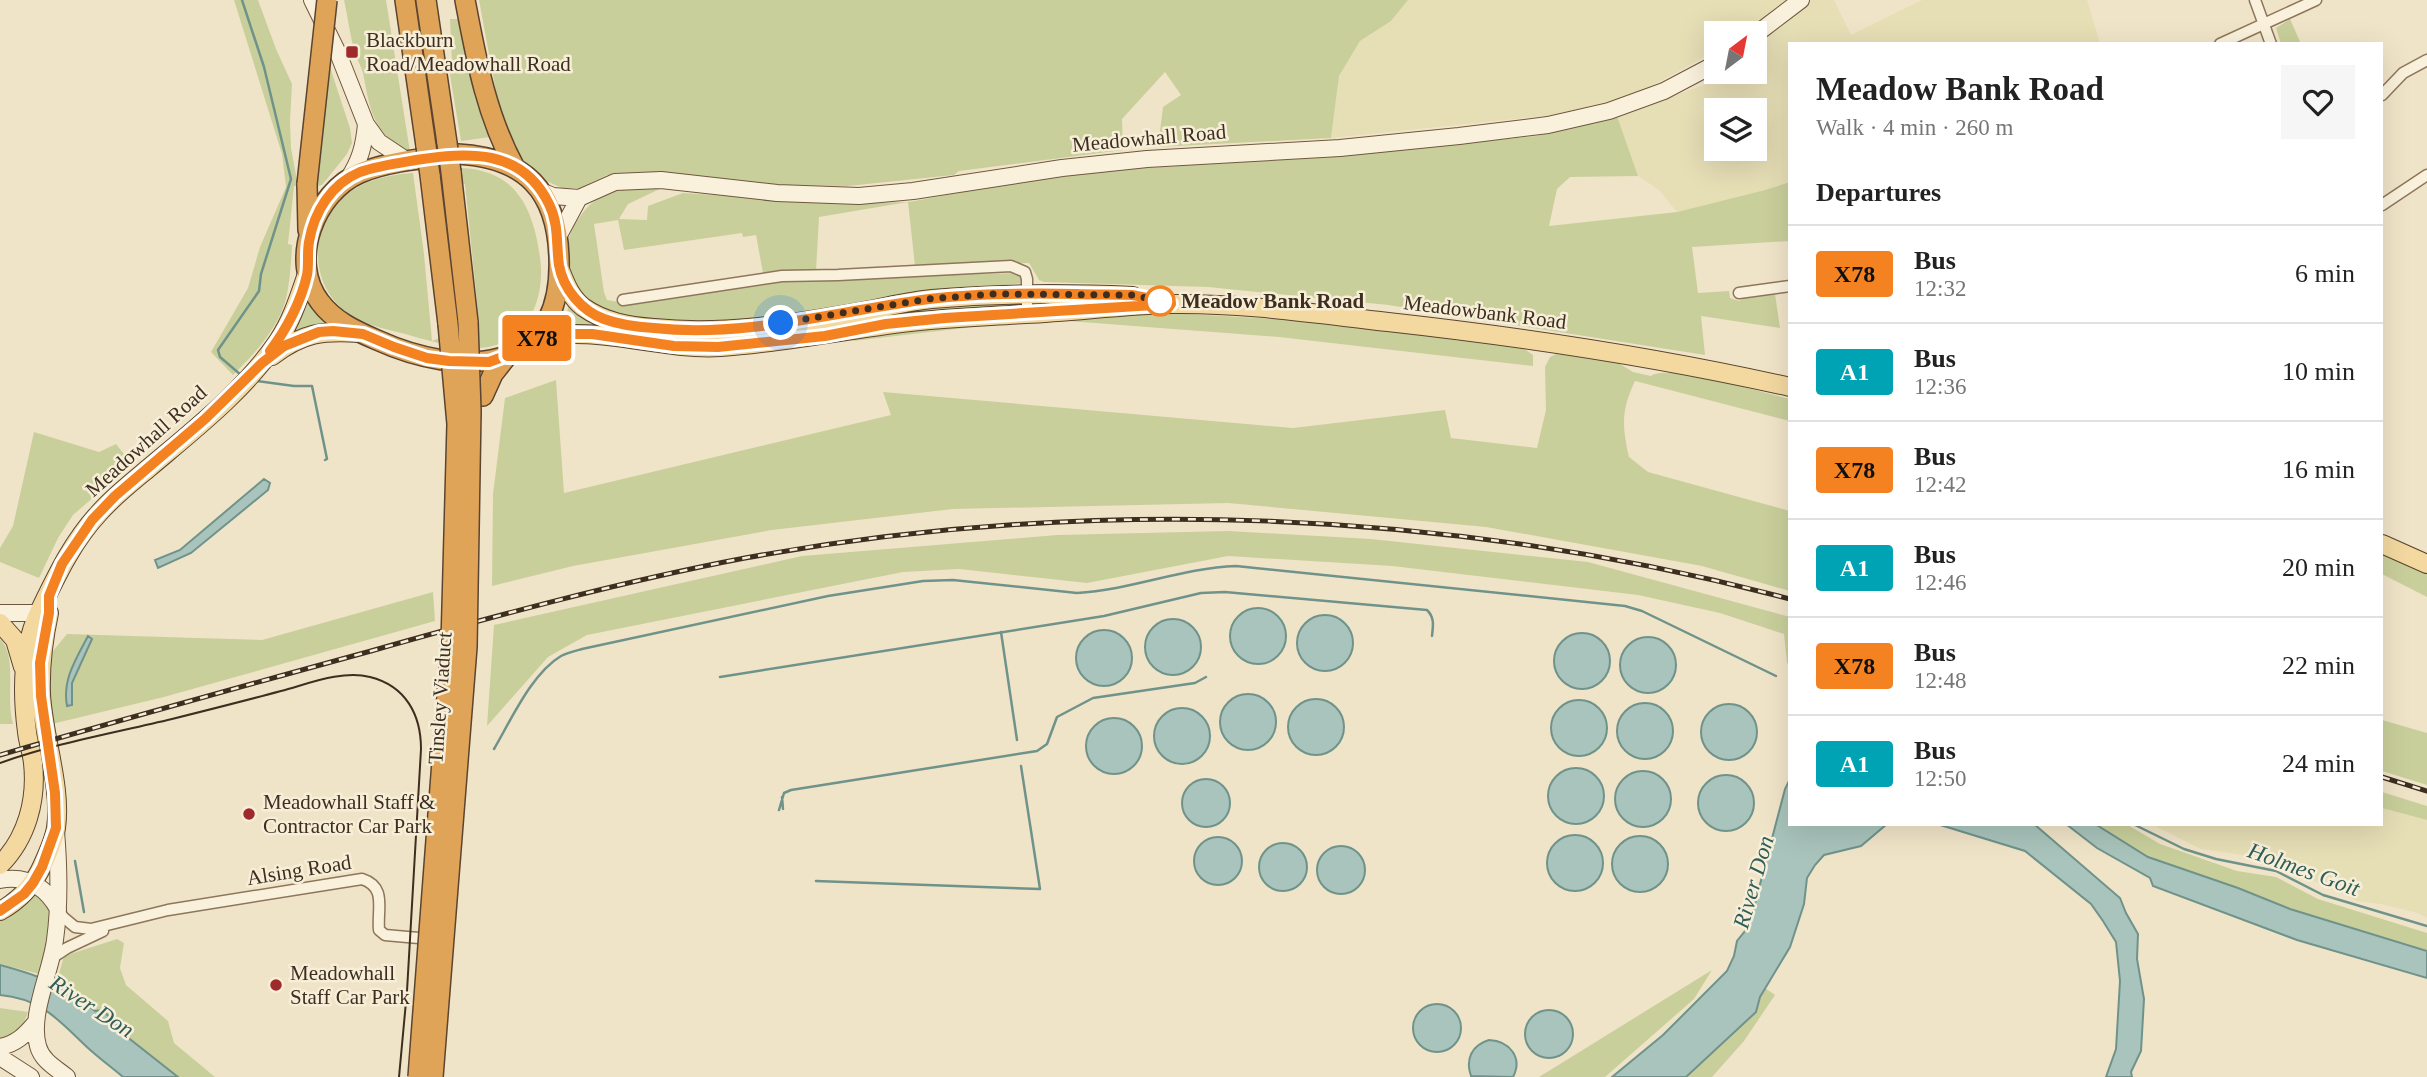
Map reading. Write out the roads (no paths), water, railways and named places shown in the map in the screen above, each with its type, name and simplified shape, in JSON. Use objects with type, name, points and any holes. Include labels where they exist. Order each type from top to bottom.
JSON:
[{"type":"highway","points":[[309,242],[318,212],[330,193],[361,172],[466,154],[493,158],[514,167],[541,191],[549,205],[558,237],[559,267],[555,305],[548,321],[532,339],[508,355],[489,362],[427,358],[394,347],[363,334],[328,313],[317,300],[307,274],[307,184],[327,0]]},
{"type":"highway","points":[[405,0],[430,175],[458,323]]},
{"type":"highway","points":[[426,0],[451,172],[458,323]]},
{"type":"highway","points":[[466,0],[476,59],[491,117],[514,167]]},
{"type":"highway","name":"Tinsley Viaduct","points":[[418,1077],[452,643],[458,323]]},
{"type":"highway","name":"Tinsley Viaduct","points":[[433,1077],[467,647],[471,411],[458,323]]},
{"type":"highway","name":"Tinsley Viaduct","points":[[439,1077],[472,646],[478,414],[483,396],[499,363],[508,355]]},
{"type":"highway","name":"Tinsley Viaduct","points":[[412,1077],[447,642],[452,424],[441,373],[427,358]]},
{"type":"main road","points":[[559,267],[570,293],[582,306],[603,319],[633,326],[688,332],[730,330],[928,299],[1027,294],[1133,295],[1171,304]]},
{"type":"main road","name":"Meadowhall Road","points":[[258,367],[292,316],[307,274]]},
{"type":"main road","points":[[532,339],[552,334],[586,334],[674,346],[718,347],[825,336],[886,324],[945,318],[1171,304]]},
{"type":"main road","name":"Meadowbank Road","points":[[1171,304],[1212,304],[1287,310],[1507,336],[1703,367],[1788,387]]},
{"type":"main road","points":[[822,317],[825,336]]},
{"type":"main road","name":"Meadowhall Road","points":[[0,865],[19,840],[33,801],[33,762],[27,733],[25,677],[43,616],[71,549],[101,510],[284,346],[319,332],[363,334]]},
{"type":"main road","points":[[2383,544],[2427,564]]},
{"type":"main road","name":"Meadowhall Road","points":[[0,911],[24,894],[33,883],[42,867],[56,828],[54,781],[41,696],[43,616]]},
{"type":"main road","points":[[0,623],[15,640],[25,677]]},
{"type":"street","points":[[312,0],[338,53],[366,124],[379,142],[409,162]]},
{"type":"street","points":[[1768,25],[1801,0]]},
{"type":"street","points":[[2255,0],[2270,42]]},
{"type":"street","points":[[2224,42],[2316,0]]},
{"type":"street","points":[[2383,94],[2403,73],[2427,60]]},
{"type":"street","name":"Meadowhall Road","points":[[579,198],[615,182],[635,179],[777,193],[859,196],[1147,159],[1340,148],[1548,125],[1640,101],[1704,71]]},
{"type":"street","points":[[348,179],[359,162],[366,124]]},
{"type":"street","points":[[2383,204],[2427,175]]},
{"type":"street","points":[[541,191],[552,196],[579,198],[558,237]]},
{"type":"street","points":[[623,300],[782,276],[1011,266],[1025,272],[1027,314]]},
{"type":"street","points":[[1739,293],[1788,286]]},
{"type":"street","points":[[0,613],[43,616]]},
{"type":"street","points":[[0,623],[43,616]]},
{"type":"street","name":"Meadowhall Road","points":[[35,1023],[52,958],[58,909],[56,828]]},
{"type":"street","points":[[0,880],[20,878],[33,883],[52,899],[58,909]]},
{"type":"street","name":"Alsing Road","points":[[58,909],[68,922],[80,928],[91,929],[168,910],[362,879],[375,886],[381,897],[379,930],[385,935],[443,940]]},
{"type":"street","name":"Alsing Road","points":[[52,958],[118,924]]},
{"type":"street","points":[[0,1047],[15,1042],[35,1023]]},
{"type":"street","points":[[35,1023],[41,1053],[48,1063],[67,1077]]},
{"type":"street","points":[[0,1057],[31,1077]]},
{"type":"water","points":[[264,479],[270,483],[268,490],[191,553],[158,568],[155,560],[180,550]]},
{"type":"water","points":[[1252,608],[1264,608],[1274,612],[1282,620],[1286,636],[1282,652],[1274,660],[1264,664],[1252,664],[1242,660],[1234,652],[1230,642],[1230,630],[1234,620],[1242,612]]},
{"type":"water","points":[[1319,615],[1331,615],[1341,619],[1349,627],[1353,643],[1349,659],[1341,667],[1331,671],[1319,671],[1309,667],[1301,659],[1297,649],[1297,637],[1301,627],[1309,619]]},
{"type":"water","points":[[1167,619],[1179,619],[1189,623],[1197,631],[1201,647],[1197,663],[1189,671],[1179,675],[1167,675],[1157,671],[1149,663],[1145,653],[1145,641],[1149,631],[1157,623]]},
{"type":"water","points":[[1098,630],[1110,630],[1120,634],[1128,642],[1132,658],[1128,674],[1120,682],[1110,686],[1098,686],[1088,682],[1080,674],[1076,664],[1076,652],[1080,642],[1088,634]]},
{"type":"water","points":[[1576,633],[1588,633],[1598,637],[1606,645],[1610,661],[1606,677],[1598,685],[1588,689],[1576,689],[1566,685],[1558,677],[1554,667],[1554,655],[1558,645],[1566,637]]},
{"type":"water","points":[[88,636],[92,639],[72,683],[72,705],[67,706],[68,678]]},
{"type":"water","points":[[1642,637],[1654,637],[1664,641],[1672,649],[1676,665],[1672,681],[1664,689],[1654,693],[1642,693],[1632,689],[1624,681],[1620,671],[1620,659],[1624,649],[1632,641]]},
{"type":"water","points":[[1242,694],[1254,694],[1264,698],[1272,706],[1276,722],[1272,738],[1264,746],[1254,750],[1242,750],[1232,746],[1224,738],[1220,728],[1220,716],[1224,706],[1232,698]]},
{"type":"water","points":[[1310,699],[1322,699],[1332,703],[1340,711],[1344,727],[1340,743],[1332,751],[1322,755],[1310,755],[1300,751],[1292,743],[1288,733],[1288,721],[1292,711],[1300,703]]},
{"type":"water","points":[[1573,700],[1585,700],[1595,704],[1603,712],[1607,728],[1603,744],[1595,752],[1585,756],[1573,756],[1563,752],[1555,744],[1551,734],[1551,722],[1555,712],[1563,704]]},
{"type":"water","points":[[1639,703],[1651,703],[1661,707],[1669,715],[1673,731],[1669,747],[1661,755],[1651,759],[1639,759],[1629,755],[1621,747],[1617,737],[1617,725],[1621,715],[1629,707]]},
{"type":"water","points":[[1723,704],[1735,704],[1745,708],[1753,716],[1757,732],[1753,748],[1745,756],[1735,760],[1723,760],[1713,756],[1705,748],[1701,738],[1701,726],[1705,716],[1713,708]]},
{"type":"water","points":[[1176,708],[1188,708],[1198,712],[1206,720],[1210,736],[1206,752],[1198,760],[1188,764],[1176,764],[1166,760],[1158,752],[1154,742],[1154,730],[1158,720],[1166,712]]},
{"type":"water","points":[[1108,718],[1120,718],[1130,722],[1138,730],[1142,746],[1138,762],[1130,770],[1120,774],[1108,774],[1098,770],[1090,762],[1086,752],[1086,740],[1090,730],[1098,722]]},
{"type":"water","points":[[1570,768],[1582,768],[1592,772],[1600,780],[1604,796],[1600,812],[1592,820],[1582,824],[1570,824],[1560,820],[1552,812],[1548,802],[1548,790],[1552,780],[1560,772]]},
{"type":"water","points":[[1637,771],[1649,771],[1659,775],[1667,783],[1671,799],[1667,815],[1659,823],[1649,827],[1637,827],[1627,823],[1619,815],[1615,805],[1615,793],[1619,783],[1627,775]]},
{"type":"water","points":[[1720,775],[1732,775],[1742,779],[1750,787],[1754,803],[1750,819],[1742,827],[1732,831],[1720,831],[1710,827],[1702,819],[1698,809],[1698,797],[1702,787],[1710,779]]},
{"type":"water","points":[[1206,779],[1223,786],[1230,803],[1223,820],[1206,827],[1189,820],[1182,803],[1189,786]]},
{"type":"water","points":[[1788,783],[1788,826],[1885,826],[1861,846],[1824,855],[1815,865],[1807,878],[1804,904],[1790,947],[1760,997],[1756,1012],[1686,1077],[1612,1077],[1663,1035],[1727,971],[1737,941],[1749,926]]},
{"type":"water","points":[[1944,826],[2036,826],[2120,898],[2138,934],[2137,959],[2144,999],[2141,1051],[2131,1072],[2132,1077],[2106,1077],[2116,1049],[2120,981],[2116,942],[2091,904],[2025,851]]},
{"type":"water","points":[[2069,826],[2098,826],[2148,857],[2290,909],[2427,951],[2427,978],[2297,940],[2153,886],[2150,878],[2097,848]]},
{"type":"water","points":[[1569,835],[1581,835],[1591,839],[1599,847],[1603,863],[1599,879],[1591,887],[1581,891],[1569,891],[1559,887],[1551,879],[1547,869],[1547,857],[1551,847],[1559,839]]},
{"type":"water","points":[[1634,836],[1646,836],[1656,840],[1664,848],[1668,864],[1664,880],[1656,888],[1646,892],[1634,892],[1624,888],[1616,880],[1612,870],[1612,858],[1616,848],[1624,840]]},
{"type":"water","points":[[1218,837],[1235,844],[1242,861],[1235,878],[1218,885],[1201,878],[1194,861],[1201,844]]},
{"type":"water","points":[[1283,843],[1300,850],[1307,867],[1300,884],[1283,891],[1266,884],[1259,867],[1266,850]]},
{"type":"water","points":[[1341,846],[1358,853],[1365,870],[1358,887],[1341,894],[1324,887],[1317,870],[1324,853]]},
{"type":"water","points":[[0,965],[50,982],[95,1011],[103,1010],[126,1036],[178,1077],[123,1077],[59,1020],[39,1006],[15,997],[0,995]]},
{"type":"water","points":[[1437,1004],[1454,1011],[1461,1028],[1454,1045],[1437,1052],[1420,1045],[1413,1028],[1420,1011]]},
{"type":"water","points":[[1549,1010],[1566,1017],[1573,1034],[1566,1051],[1549,1058],[1532,1051],[1525,1034],[1532,1017]]},
{"type":"water","points":[[1489,1040],[1503,1044],[1513,1052],[1516,1070],[1513,1077],[1471,1076],[1471,1054],[1478,1045]]},
{"type":"waterway","points":[[241,375],[220,357],[218,350],[259,291],[261,274],[291,179],[264,67],[242,0]]},
{"type":"waterway","points":[[257,381],[312,386],[327,459],[325,460]]},
{"type":"waterway","points":[[494,749],[532,685],[550,664],[566,654],[828,596],[923,581],[953,580],[1077,593],[1236,566],[1625,606],[1642,611],[1776,676]]},
{"type":"waterway","points":[[720,677],[1104,616],[1201,593],[1225,592],[1427,610],[1432,619],[1432,636]]},
{"type":"waterway","points":[[1001,632],[1017,740]]},
{"type":"waterway","points":[[779,810],[784,793],[791,790],[1037,751],[1047,744],[1057,717],[1093,698],[1195,683],[1206,677]]},
{"type":"waterway","points":[[816,881],[1040,889],[1021,766]]},
{"type":"waterway","points":[[782,797],[783,809]]},
{"type":"waterway","name":"Holmes Goit","points":[[2137,826],[2184,849],[2216,859],[2276,871],[2323,895],[2427,926]]},
{"type":"waterway","points":[[75,861],[84,912]]},
{"type":"tram line","points":[[0,763],[64,744],[336,677],[359,675],[383,681],[393,687],[402,695],[414,714],[421,749],[407,991],[399,1077]]},
{"type":"railway","points":[[0,755],[464,625],[651,578],[745,558],[875,538],[1006,525],[1138,520],[1270,521],[1401,530],[1532,546],[1662,569],[1788,599]]},
{"type":"railway","points":[[2383,777],[2427,791]]},
{"type":"place","name":"Blackburn Road/Meadowhall Road","points":[[352,52]]},
{"type":"place","name":"Meadow Bank Road","points":[[1160,301]]},
{"type":"place","name":"Meadowhall Staff & Contractor Car Park","points":[[249,814]]},
{"type":"place","name":"Meadowhall Staff Car Park","points":[[276,985]]},
{"type":"water label","name":"River Don","points":[[1753,882]]},
{"type":"water label","name":"River Don","points":[[92,1006]]}]
